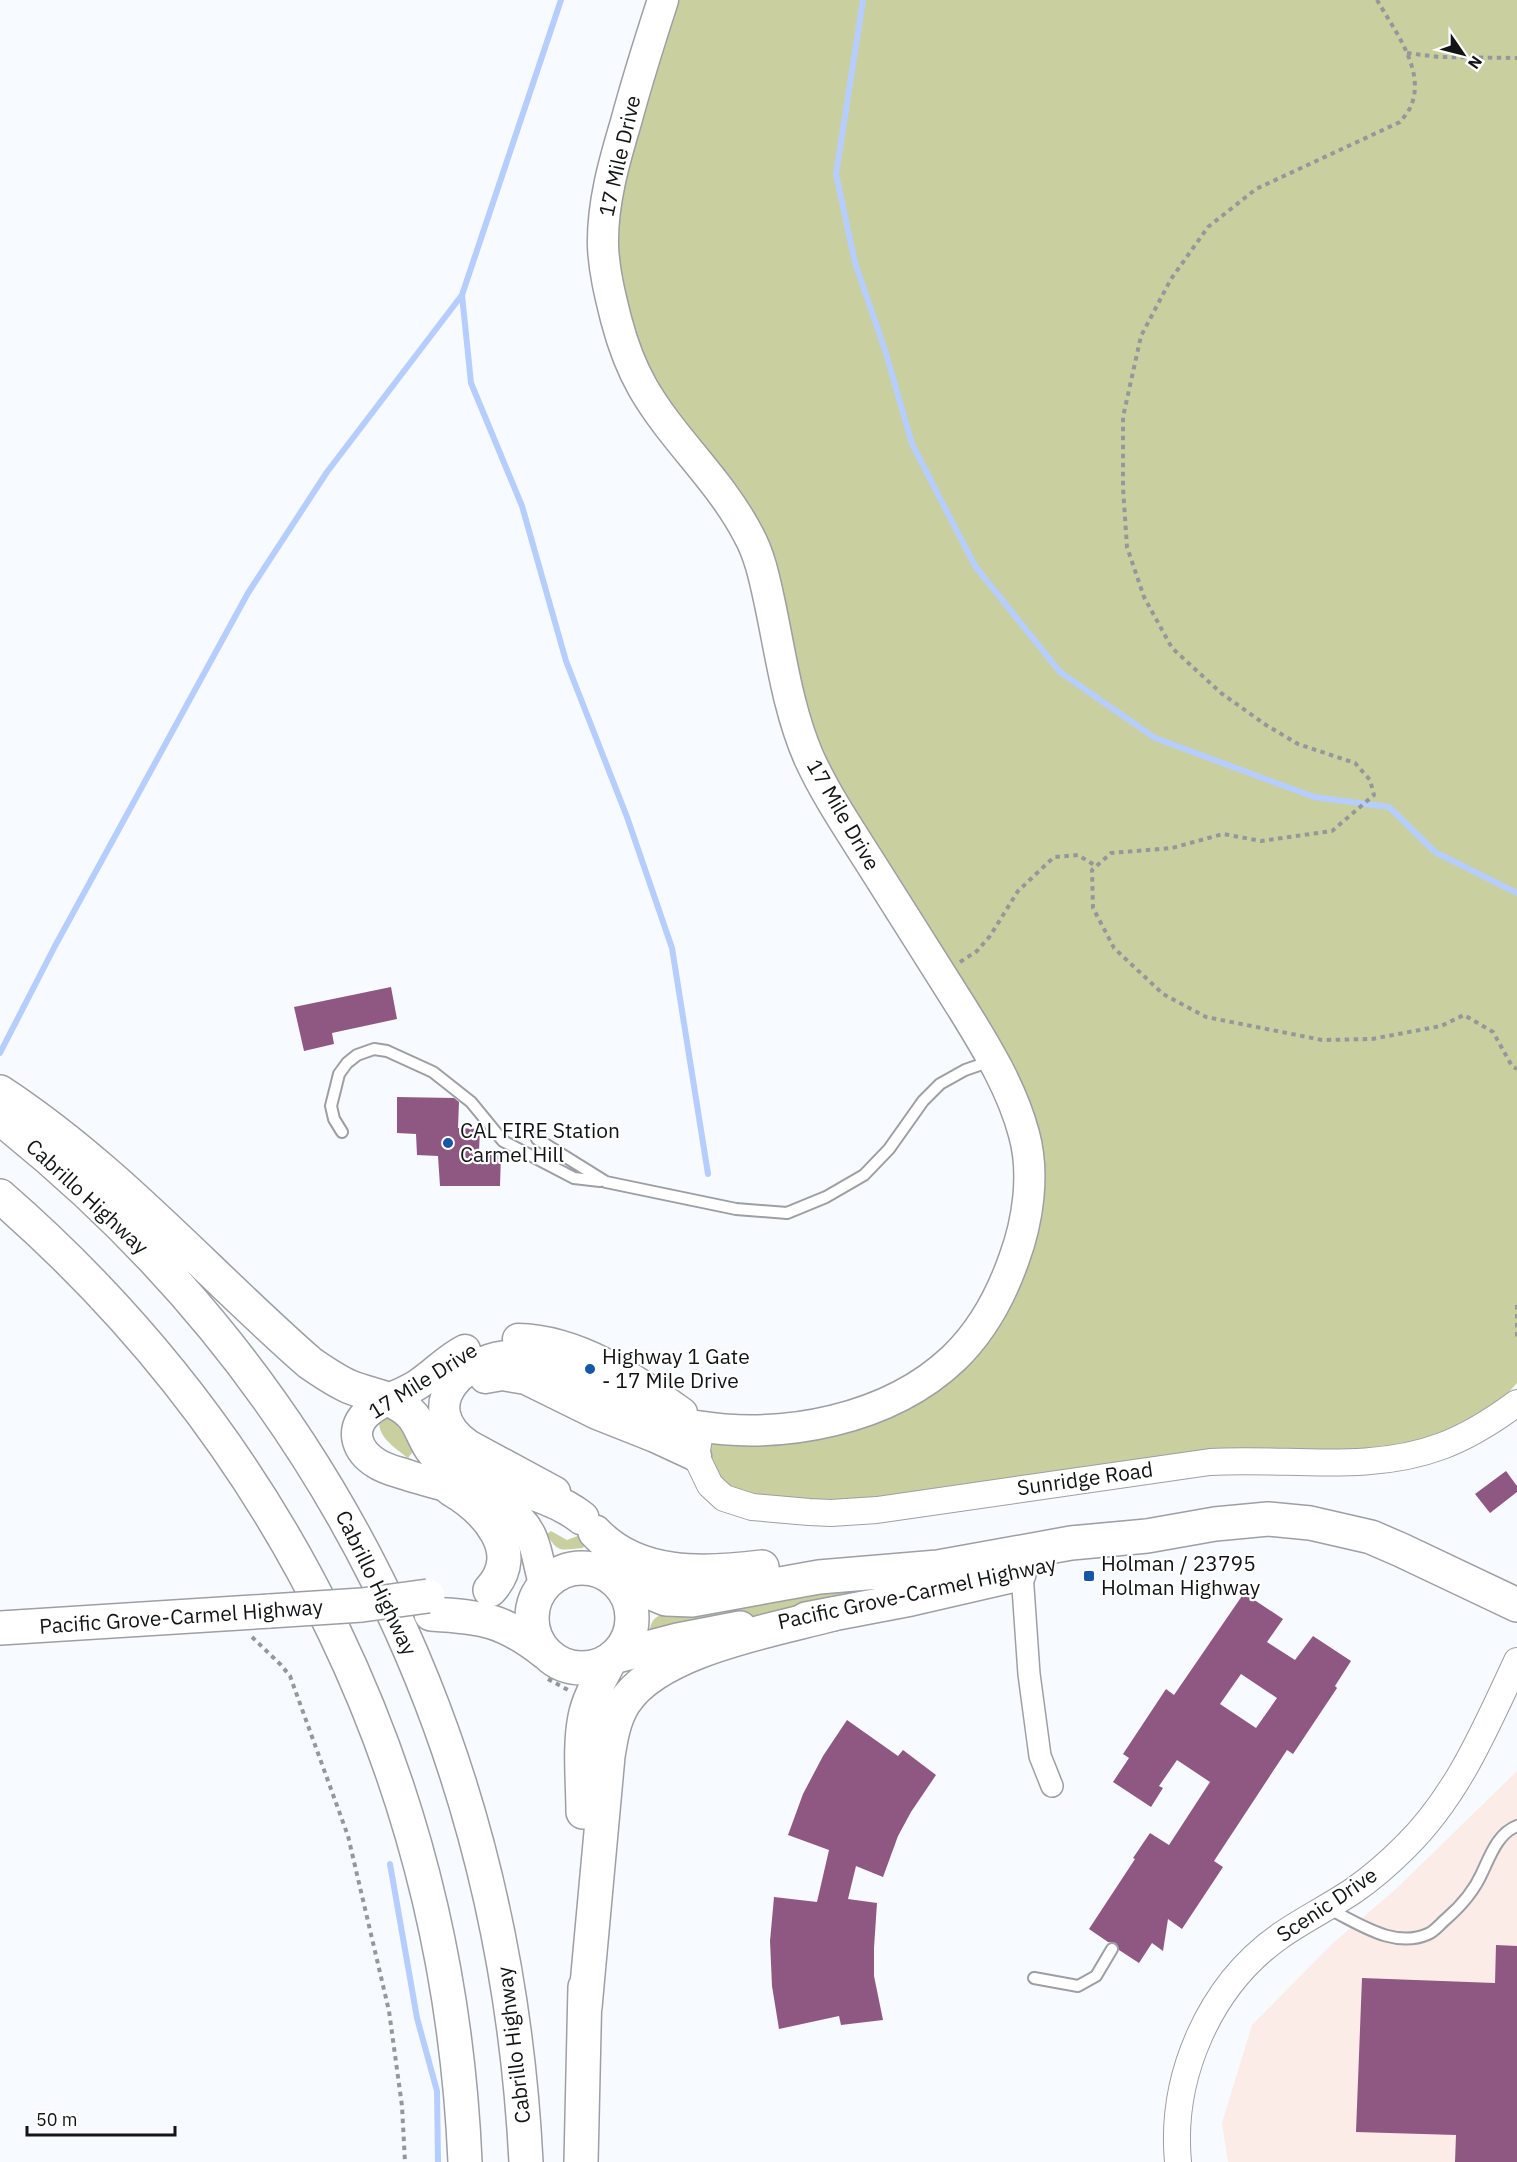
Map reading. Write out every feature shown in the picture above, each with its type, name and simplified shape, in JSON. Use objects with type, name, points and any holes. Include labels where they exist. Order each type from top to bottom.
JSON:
[{"type":"main road","name":"17 Mile Drive","points":[[447,1422],[445,1407],[448,1392],[451,1384],[465,1371],[491,1358],[520,1356],[551,1365],[657,1418],[702,1427],[755,1430],[801,1427],[839,1420],[867,1411],[927,1379],[952,1360],[975,1335],[994,1308],[1008,1277],[1021,1241],[1028,1204],[1027,1141],[1015,1105],[994,1060],[842,818],[811,762],[799,732],[789,696],[766,586],[752,540],[730,501],[660,414],[640,384],[621,338],[607,286],[603,244],[605,210],[614,161],[663,0]]},
{"type":"main road","points":[[0,1092],[58,1134],[109,1176],[310,1363],[347,1386],[389,1400],[410,1413],[431,1449],[447,1463],[558,1503],[588,1525],[609,1551],[618,1582]]},
{"type":"main road","name":"Cabrillo Highway","points":[[0,1118],[101,1206],[162,1268],[219,1333],[272,1403],[313,1465],[341,1511],[381,1586],[433,1705],[461,1786],[485,1869],[511,1996],[521,2081],[526,2162]]},
{"type":"main road","points":[[0,1196],[112,1303],[168,1369],[220,1437],[289,1546],[348,1660],[381,1739],[420,1862],[440,1945],[457,2062],[465,2162]]},
{"type":"main road","points":[[0,1226],[44,1260],[168,1369]]},
{"type":"main road","name":"17 Mile Drive","points":[[543,1586],[534,1543],[525,1525],[514,1515],[500,1507],[384,1467],[360,1449],[356,1436],[360,1422],[370,1411],[420,1383],[449,1360],[475,1346],[506,1339],[537,1340],[584,1354],[617,1371],[702,1427]]},
{"type":"main road","points":[[696,1456],[597,1414],[518,1376],[494,1375],[480,1380],[455,1402],[447,1422],[462,1441],[554,1491],[615,1550],[631,1559],[677,1570],[712,1572],[798,1566],[862,1572]]},
{"type":"main road","points":[[451,1489],[481,1510],[500,1538],[503,1550],[502,1569],[498,1579],[489,1590]]},
{"type":"main road","name":"Pacific Grove-Carmel Highway","points":[[618,1582],[666,1599],[685,1601],[781,1582],[862,1572],[938,1567],[1071,1543],[1148,1536],[1258,1520],[1299,1521],[1382,1541],[1517,1605]]},
{"type":"main road","name":"Pacific Grove-Carmel Highway","points":[[612,1659],[694,1636],[833,1614],[938,1593],[1096,1554],[1148,1536]]},
{"type":"main road","points":[[580,2162],[585,2007],[583,1735],[590,1702],[612,1659],[627,1641],[632,1621],[628,1596],[610,1575],[594,1569],[578,1568],[553,1576],[543,1586],[533,1604],[532,1623],[537,1639],[546,1653],[561,1664],[577,1668],[594,1667],[612,1659]]},
{"type":"main road","name":"Pacific Grove-Carmel Highway","points":[[0,1628],[362,1605],[430,1605],[489,1590],[525,1585],[543,1586]]},
{"type":"main road","name":"Pacific Grove-Carmel Highway","points":[[430,1605],[495,1622],[514,1630],[546,1653]]},
{"type":"main road","points":[[585,2007],[606,1772],[614,1724],[624,1703],[643,1683],[693,1655],[729,1642],[833,1614]]},
{"type":"street","name":"Sunridge Road","points":[[696,1456],[710,1485],[723,1498],[732,1502],[788,1511],[854,1512],[1202,1463],[1234,1460],[1354,1462],[1398,1458],[1456,1441],[1517,1404]]},
{"type":"street","points":[[696,1456],[702,1427]]},
{"type":"street","points":[[1022,1573],[1029,1674],[1040,1756],[1052,1786]]},
{"type":"street","name":"Scenic Drive","points":[[1178,2162],[1176,2128],[1180,2096],[1194,2049],[1214,2008],[1238,1974],[1259,1953],[1279,1937],[1354,1890],[1382,1869],[1407,1845],[1439,1807],[1473,1754],[1517,1661]]},
{"type":"lane","points":[[342,1132],[334,1119],[331,1106],[339,1074],[357,1055],[374,1049],[387,1051],[433,1072],[471,1102],[503,1141],[574,1178],[606,1182],[736,1209],[787,1213],[826,1197],[864,1175],[890,1149],[923,1101],[940,1084],[964,1070],[994,1060]]},
{"type":"lane","points":[[537,1139],[606,1182]]},
{"type":"lane","points":[[1326,1908],[1394,1938],[1412,1939],[1430,1933],[1455,1912],[1477,1885],[1497,1843],[1511,1828],[1517,1826]]},
{"type":"lane","points":[[1034,1978],[1078,1986],[1096,1976],[1112,1949]]},
{"type":"path","points":[[1377,0],[1407,53],[1415,78],[1411,105],[1400,122],[1256,189],[1208,227],[1171,279],[1141,336],[1123,417],[1123,488],[1127,547],[1144,597],[1172,648],[1221,693],[1266,725],[1298,744],[1355,764],[1370,780],[1374,795],[1332,831],[1262,841],[1223,834],[1172,848],[1111,853],[1092,870],[1093,908],[1114,948],[1163,994],[1206,1017],[1322,1040],[1372,1039],[1441,1026],[1464,1015],[1493,1032],[1512,1066],[1517,1069]]},
{"type":"path","points":[[1407,53],[1439,57],[1517,58]]},
{"type":"path","points":[[940,973],[977,951],[990,936],[1018,891],[1054,857],[1078,855],[1096,866]]},
{"type":"path","points":[[1517,1305],[1517,1338]]},
{"type":"path","points":[[256,1612],[250,1635],[290,1676],[348,1836],[389,2011],[402,2106],[405,2162]]},
{"type":"shaded area","points":[[1517,1771],[1517,2162],[1228,2162],[1222,2123],[1252,2025],[1332,1944],[1397,1888]]},
{"type":"green space","points":[[663,0],[1517,0],[1517,1383],[1472,1433],[1305,1463],[899,1507],[716,1492],[702,1427],[868,1411],[994,1307],[1027,1141],[842,817],[766,586],[660,414],[607,286],[639,75]]},
{"type":"green space","points":[[384,1416],[397,1419],[415,1449],[408,1458],[383,1436],[379,1424],[380,1418]]},
{"type":"green space","points":[[551,1531],[567,1540],[580,1535],[586,1542],[583,1548],[566,1550],[558,1548],[547,1534]]},
{"type":"green space","points":[[930,1577],[826,1606],[649,1633],[653,1621],[664,1614]]},
{"type":"building","points":[[391,987],[397,1019],[332,1033],[334,1044],[304,1051],[294,1007]]},
{"type":"building","name":"CAL FIRE Station Carmel Hill","points":[[397,1097],[454,1098],[459,1102],[458,1128],[480,1129],[479,1151],[501,1153],[500,1186],[440,1186],[438,1156],[417,1155],[416,1134],[397,1133]]},
{"type":"building","points":[[1506,1471],[1517,1486],[1517,1492],[1490,1513],[1475,1494]]},
{"type":"building","points":[[1244,1593],[1283,1619],[1267,1642],[1295,1660],[1313,1636],[1351,1661],[1335,1686],[1337,1688],[1293,1754],[1287,1750],[1214,1861],[1223,1867],[1182,1929],[1168,1919],[1163,1951],[1152,1943],[1139,1963],[1119,1950],[1116,1943],[1108,1942],[1089,1929],[1150,1833],[1169,1845],[1210,1782],[1177,1760],[1159,1786],[1163,1788],[1151,1807],[1113,1782],[1129,1758],[1123,1754],[1166,1689],[1174,1695]],"holes":[[[1241,1674],[1277,1698],[1256,1728],[1220,1704]]]},
{"type":"building","points":[[847,1720],[898,1756],[903,1750],[936,1775],[898,1836],[883,1877],[856,1866],[848,1899],[877,1903],[874,1976],[883,2020],[841,2025],[839,2016],[779,2029],[772,1986],[770,1941],[774,1897],[817,1902],[829,1850],[788,1835],[803,1794],[823,1756]]},
{"type":"building","points":[[1496,1945],[1517,1946],[1517,2162],[1455,2162],[1456,2135],[1356,2132],[1362,1978],[1495,1983]]},
{"type":"waterway","points":[[0,1053],[55,946],[248,593],[327,472],[462,295],[561,0]]},
{"type":"waterway","points":[[863,0],[836,174],[855,263],[885,350],[912,444],[975,566],[1060,672],[1155,738],[1314,797],[1389,807],[1435,852],[1517,893]]},
{"type":"waterway","points":[[462,295],[471,383],[522,506],[566,661],[627,817],[672,948],[708,1174]]},
{"type":"waterway","points":[[390,1864],[417,2018],[437,2091],[438,2162]]},
{"type":"place","name":"CAL FIRE Station Carmel Hill","points":[[448,1143]]},
{"type":"place","name":"Highway 1 Gate - 17 Mile Drive","points":[[590,1369]]},
{"type":"place","name":"Holman / 23795 Holman Highway","points":[[1089,1576]]}]
